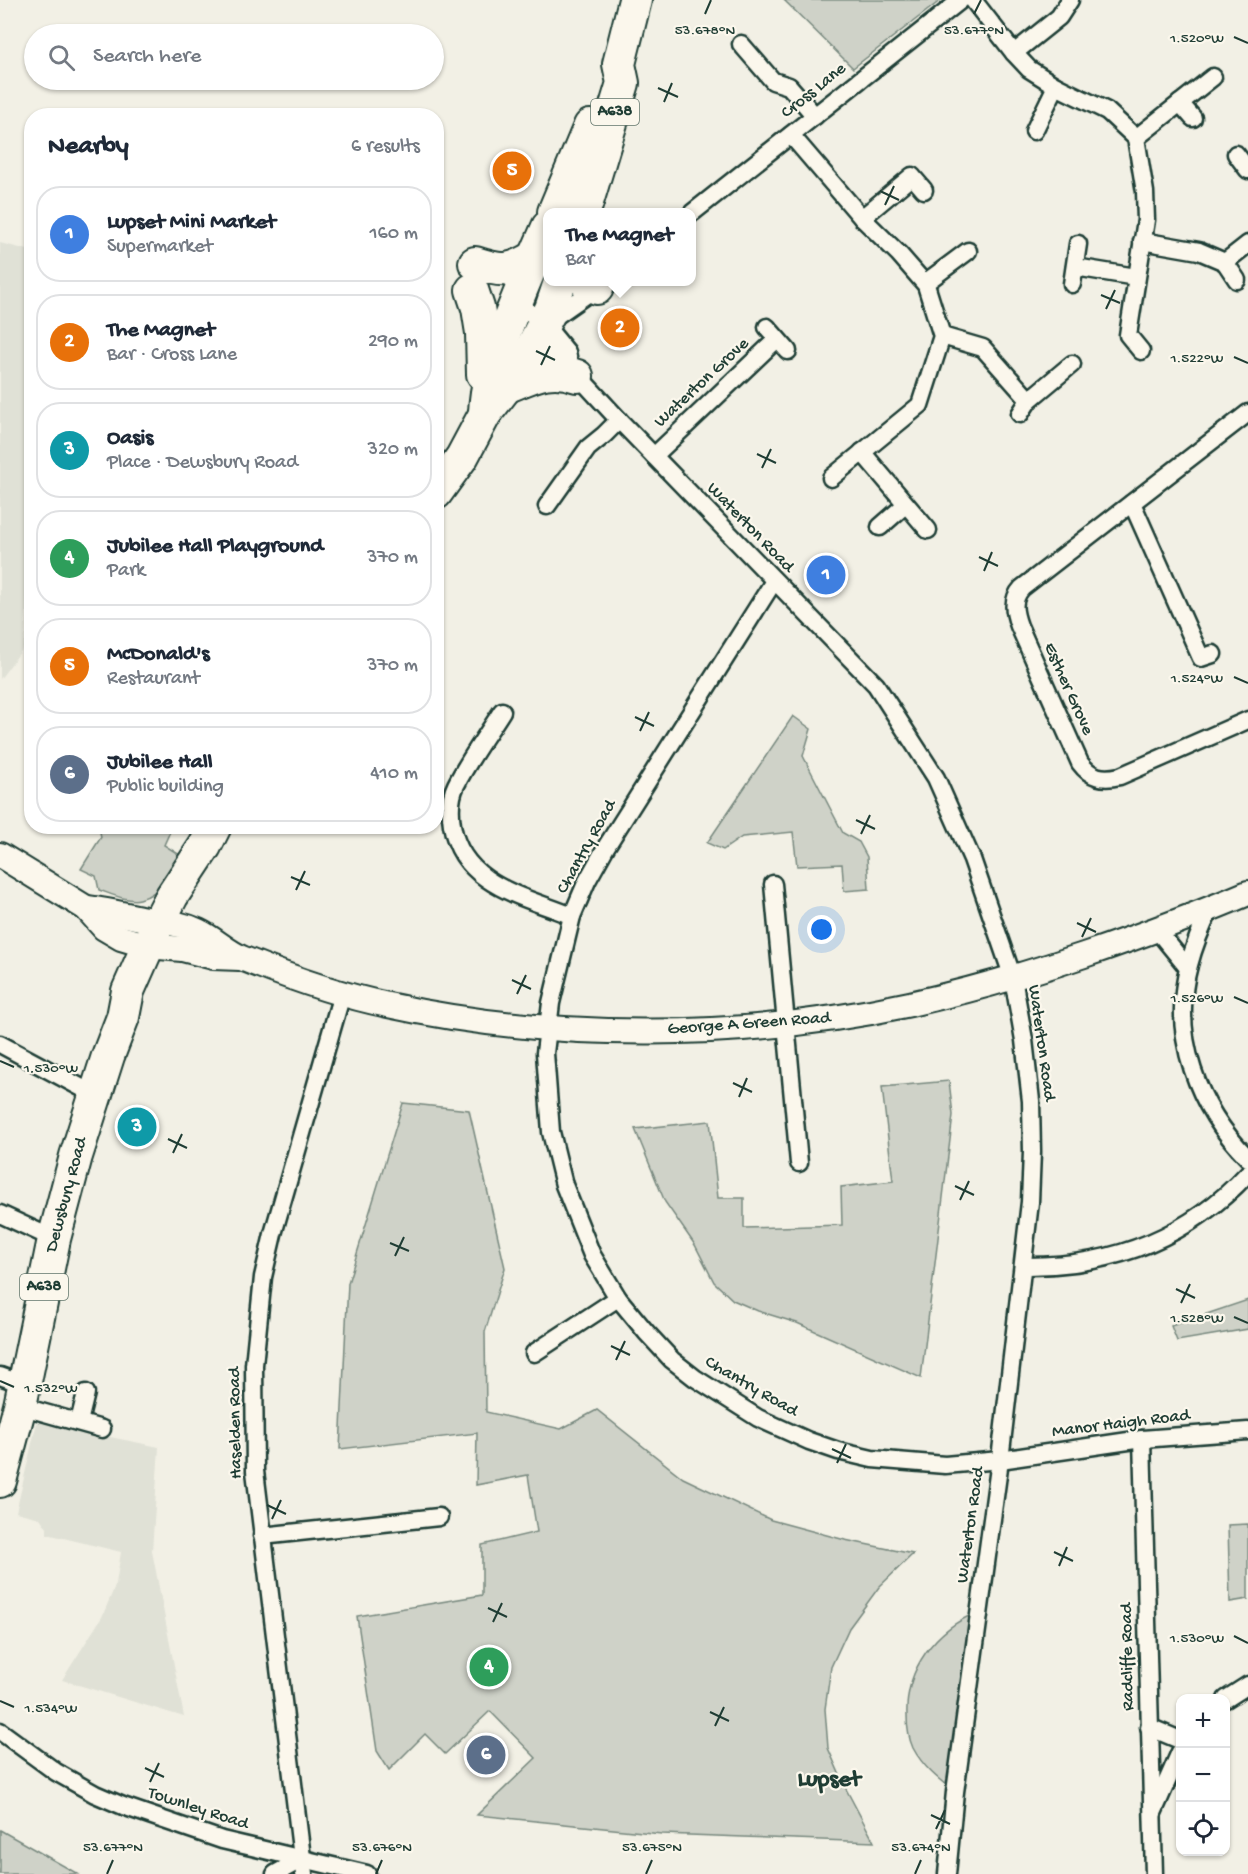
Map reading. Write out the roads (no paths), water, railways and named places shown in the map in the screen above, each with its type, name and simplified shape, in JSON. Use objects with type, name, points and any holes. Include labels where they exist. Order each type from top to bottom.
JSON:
[{"type":"highway","name":"A638","points":[[586,208],[623,83],[620,64],[635,0]]},
{"type":"highway","name":"A638","points":[[556,208],[607,78],[620,64]]},
{"type":"highway","points":[[493,397],[482,354],[482,333],[473,277],[492,268],[510,269],[541,264],[526,321]]},
{"type":"highway","points":[[444,482],[462,457],[493,397],[493,365],[526,321],[557,286]]},
{"type":"highway","points":[[493,397],[552,370],[573,371]]},
{"type":"highway","name":"Dewsbury Road","points":[[0,1481],[15,1389],[54,1239],[76,1156],[123,1017],[128,992],[197,880],[210,836]]},
{"type":"main road","name":"George A Green Road","points":[[0,855],[86,909],[104,928],[121,938],[163,934],[212,938],[240,958],[342,994],[433,1014],[549,1027],[614,1031],[710,1030],[787,1024],[910,1005],[1013,978],[1157,930],[1210,910],[1248,892]]},
{"type":"street","name":"Cross Lane","points":[[696,210],[961,0]]},
{"type":"street","points":[[973,0],[1029,69],[1056,86],[1107,111],[1136,138],[1145,192],[1146,220],[1128,335],[1141,351]]},
{"type":"street","points":[[1014,53],[1059,17],[1070,0]]},
{"type":"street","points":[[752,49],[772,81],[789,86],[815,116]]},
{"type":"street","points":[[1136,138],[1213,77]]},
{"type":"street","points":[[1034,131],[1056,86]]},
{"type":"street","points":[[1180,103],[1193,118]]},
{"type":"street","points":[[791,135],[862,218],[925,283],[942,336],[920,405],[831,478]]},
{"type":"street","points":[[1236,154],[1248,170]]},
{"type":"street","points":[[862,218],[912,176],[924,190]]},
{"type":"street","points":[[1142,241],[1199,252],[1225,262],[1237,280]]},
{"type":"street","points":[[1072,284],[1078,244]]},
{"type":"street","points":[[1225,262],[1248,244]]},
{"type":"street","points":[[925,283],[968,251]]},
{"type":"street","points":[[1075,267],[1136,277]]},
{"type":"street","points":[[526,321],[592,286]]},
{"type":"street","name":"Waterton Road","points":[[526,321],[567,352],[573,371],[618,420],[876,685],[936,778],[972,859],[1013,978],[1024,1040],[1031,1101],[1030,1182],[1023,1266],[1000,1461],[959,1758],[947,1874]]},
{"type":"street","points":[[942,336],[983,348],[1024,407],[1071,364]]},
{"type":"street","name":"Waterton Grove","points":[[654,456],[777,339]]},
{"type":"street","name":"Esther Grove","points":[[1248,413],[1022,588],[1015,600],[1015,615],[1019,626],[1080,764],[1095,777],[1108,779],[1120,776],[1248,720]]},
{"type":"street","points":[[547,506],[588,448],[618,420]]},
{"type":"street","points":[[861,452],[928,530]]},
{"type":"street","points":[[1132,503],[1202,658],[1213,654]]},
{"type":"street","points":[[880,527],[905,505]]},
{"type":"street","name":"Chantry Road","points":[[774,581],[606,847],[587,881],[572,916],[551,1003],[545,1053],[551,1132],[564,1185],[592,1255],[618,1298],[672,1360],[728,1400],[781,1429],[838,1451],[872,1459],[945,1465],[1000,1461]]},
{"type":"street","points":[[502,711],[455,787],[450,811],[454,834],[461,853],[474,871],[491,883],[572,916]]},
{"type":"street","points":[[773,884],[800,1163]]},
{"type":"street","points":[[1210,910],[1197,938],[1188,968],[1184,1013],[1186,1040],[1194,1076],[1209,1109],[1230,1139],[1248,1158]]},
{"type":"street","points":[[1157,930],[1188,968]]},
{"type":"street","name":"Haselden Road","points":[[303,1867],[255,1471],[254,1365],[263,1276],[285,1189],[342,994]]},
{"type":"street","points":[[0,1044],[95,1095]]},
{"type":"street","points":[[1023,1266],[1058,1266],[1101,1259],[1151,1243],[1197,1218],[1218,1202],[1248,1173]]},
{"type":"street","points":[[0,1214],[54,1239]]},
{"type":"street","points":[[534,1353],[618,1298]]},
{"type":"street","points":[[15,1389],[79,1422],[102,1428]]},
{"type":"street","points":[[79,1422],[86,1393]]},
{"type":"street","name":"Manor Haigh Road","points":[[1000,1461],[1142,1438],[1248,1431]]},
{"type":"street","name":"Radcliffe Road","points":[[1142,1438],[1154,1874]]},
{"type":"street","points":[[262,1536],[439,1517]]},
{"type":"street","points":[[1230,1696],[1248,1684]]},
{"type":"street","points":[[1149,1727],[1176,1738]]},
{"type":"street","name":"Townley Road","points":[[0,1731],[56,1772],[95,1794],[303,1867],[367,1874]]},
{"type":"street","points":[[1151,1817],[1176,1761]]},
{"type":"street","points":[[275,1874],[303,1867]]},
{"type":"place","name":"McDonald's","points":[[512,171]]},
{"type":"place","name":"The Magnet","points":[[620,328]]},
{"type":"place","name":"Lupset Mini Market","points":[[826,575]]},
{"type":"place","name":"Oasis","points":[[137,1127]]},
{"type":"place","name":"Jubilee Hall Playground","points":[[489,1667]]},
{"type":"place","name":"Jubilee Hall","points":[[486,1755]]},
{"type":"district","name":"Lupset","points":[[829,1780]]}]
